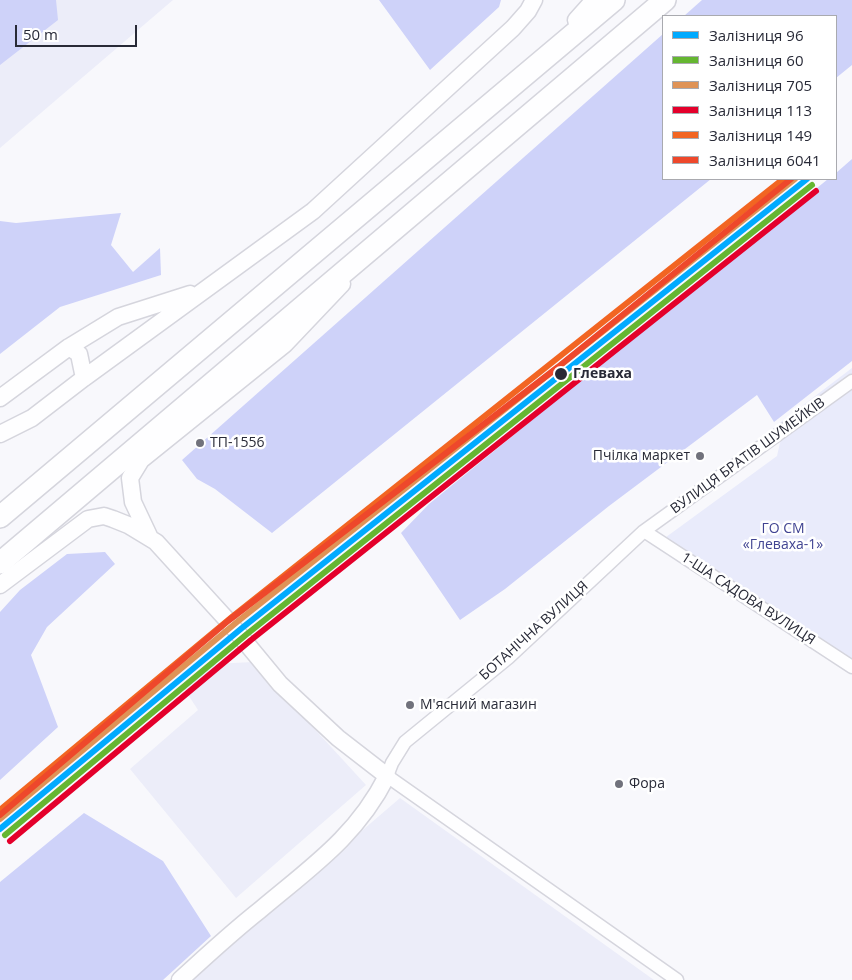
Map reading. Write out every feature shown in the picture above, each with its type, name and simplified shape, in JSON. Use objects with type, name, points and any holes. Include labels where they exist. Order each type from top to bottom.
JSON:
[{"type":"highway","points":[[0,517],[614,0]]},
{"type":"highway","points":[[0,563],[665,0]]},
{"type":"street","points":[[4,428],[32,418],[204,289],[313,211],[514,28],[528,12],[534,0]]},
{"type":"street","points":[[533,67],[552,41],[591,6],[594,0]]},
{"type":"street","points":[[151,540],[133,502],[130,478],[141,460],[285,344],[386,238]]},
{"type":"street","points":[[0,398],[69,347],[118,317],[204,289]]},
{"type":"street","points":[[69,347],[79,354],[84,378]]},
{"type":"street","name":"ВУЛИЦЯ БРАТІВ ШУМЕЙКІВ","points":[[644,531],[852,381]]},
{"type":"street","points":[[0,585],[88,519],[104,516],[128,525],[156,542],[228,621],[280,684],[338,738],[387,776],[677,980]]},
{"type":"street","name":"1-ША САДОВА ВУЛИЦЯ","points":[[644,531],[852,667]]},
{"type":"street","name":"БОТАНІЧНА ВУЛИЦЯ","points":[[180,980],[244,922],[340,843],[363,818],[405,742],[508,658],[644,531]]},
{"type":"shaded area","points":[[0,0],[173,0],[0,148]]},
{"type":"shaded area","points":[[0,0],[56,0],[58,20],[0,65]]},
{"type":"shaded area","points":[[379,0],[501,0],[499,7],[430,70]]},
{"type":"shaded area","points":[[702,0],[852,0],[852,65],[837,77],[837,15],[685,15]]},
{"type":"shaded area","points":[[662,35],[662,180],[710,180],[272,533],[215,489],[197,479],[182,460]]},
{"type":"shaded area","points":[[852,159],[852,361],[774,422],[757,395],[609,506],[505,589],[460,620],[401,533],[429,504],[827,180],[837,180],[837,172]]},
{"type":"shaded area","points":[[121,213],[111,245],[133,272],[160,248],[161,275],[60,307],[0,354],[0,221],[16,223]]},
{"type":"shaded area","points":[[105,552],[115,564],[47,627],[31,655],[58,727],[0,780],[0,612],[20,590],[67,554]]},
{"type":"shaded area","points":[[253,662],[366,785],[236,898],[130,769],[198,710],[183,687],[213,664]]},
{"type":"shaded area","points":[[400,798],[654,980],[188,980]]},
{"type":"shaded area","points":[[84,813],[163,861],[211,936],[163,980],[0,980],[0,882]]},
{"type":"green space","name":"ГО СМ «Глеваха-1»","points":[[852,368],[852,665],[662,540],[777,456],[782,434],[777,425]]},
{"type":"rail line","name":"149","points":[[0,810],[233,616],[782,180]]},
{"type":"rail line","name":"6041","points":[[0,815],[228,621],[558,367],[790,180]]},
{"type":"rail line","name":"705","points":[[0,819],[237,622],[794,180]]},
{"type":"rail line","name":"96","points":[[0,829],[242,628],[806,180]]},
{"type":"rail line","name":"60","points":[[5,835],[247,634],[812,185]]},
{"type":"rail line","name":"113","points":[[10,841],[251,640],[816,191]]},
{"type":"place","name":"Глеваха","points":[[561,374]]},
{"type":"place","name":"ТП-1556","points":[[200,443]]},
{"type":"place","name":"Пчілка маркет","points":[[700,456]]},
{"type":"place","name":"М'ясний магазин","points":[[410,705]]},
{"type":"place","name":"Фора","points":[[619,784]]}]
